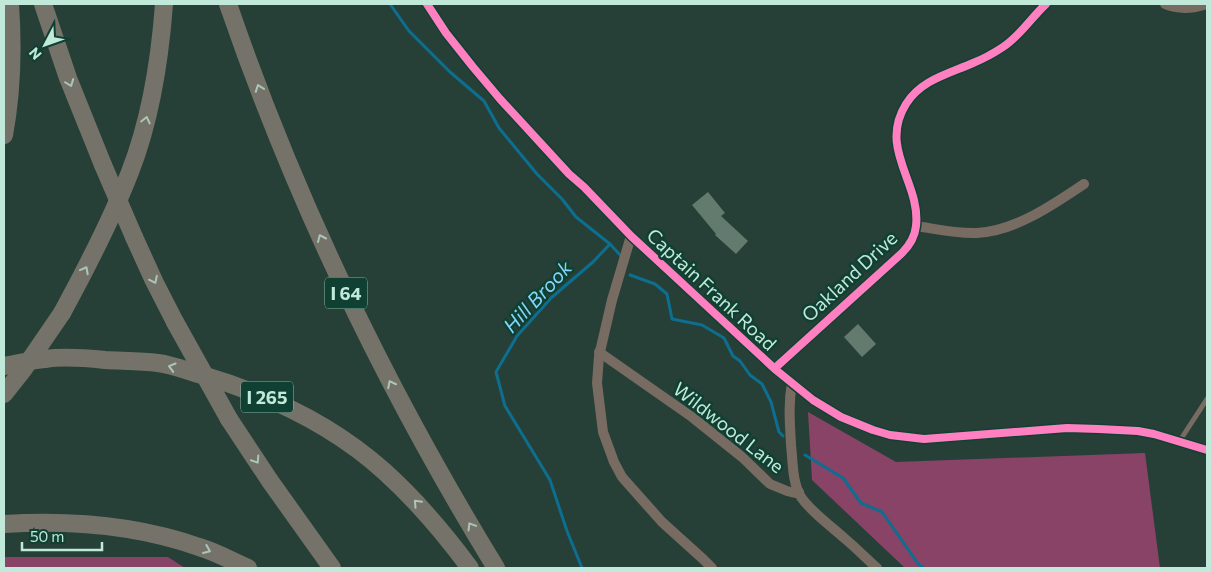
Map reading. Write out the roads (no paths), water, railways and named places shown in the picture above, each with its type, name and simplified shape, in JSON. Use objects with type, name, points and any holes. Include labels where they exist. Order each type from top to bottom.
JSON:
[{"type":"highway","points":[[4,135],[11,66],[12,34],[10,4]]},
{"type":"highway","points":[[43,4],[68,78],[103,165],[154,281],[175,322],[229,419],[270,481],[332,568]]},
{"type":"highway","points":[[4,394],[62,313],[92,257],[130,171],[144,127],[153,89],[164,4]]},
{"type":"highway","name":"I 64","points":[[228,4],[268,114],[298,188],[364,331],[456,501],[496,568]]},
{"type":"highway","name":"I 265","points":[[4,366],[46,358],[83,358],[160,363],[265,396],[298,412],[328,430],[357,449],[384,471],[431,518],[470,568]]},
{"type":"highway","points":[[4,524],[44,522],[123,528],[162,536],[200,547],[248,568]]},
{"type":"street","name":"Captain Frank Road","points":[[426,4],[446,33],[500,99],[569,174],[631,236],[792,383],[841,417],[873,430],[907,438],[942,438],[1066,428],[1138,431],[1207,450]]},
{"type":"street","name":"Oakland Drive","points":[[775,368],[909,245],[916,226],[915,204],[899,159],[896,139],[902,111],[906,104],[917,90],[925,84],[984,59],[1003,48],[1018,35],[1046,4]]},
{"type":"street","points":[[1165,4],[1186,9],[1207,4]]},
{"type":"street","points":[[916,226],[966,233],[1004,229],[1063,198],[1084,184]]},
{"type":"street","points":[[631,236],[612,300],[600,352],[597,383],[603,432],[614,462],[622,477],[662,522],[712,568]]},
{"type":"street","name":"Wildwood Lane","points":[[600,352],[692,417],[742,457],[770,484],[787,492],[799,492]]},
{"type":"street","points":[[792,383],[790,398],[792,467],[797,490],[817,515],[877,568]]},
{"type":"lane","points":[[1178,442],[1207,399]]},
{"type":"waterway","points":[[390,4],[409,31],[450,72],[484,101],[499,128],[576,217],[610,244],[621,256]]},
{"type":"waterway","name":"Hill Brook","points":[[582,568],[550,480],[505,406],[496,372],[517,336],[551,298],[593,262],[610,244]]},
{"type":"waterway","points":[[630,275],[655,284],[667,294],[672,319],[702,325],[724,338],[733,356],[740,361],[750,375],[762,384],[771,402],[779,432],[783,436]]},
{"type":"waterway","points":[[805,455],[843,478],[861,503],[882,512],[919,565],[924,568]]}]
